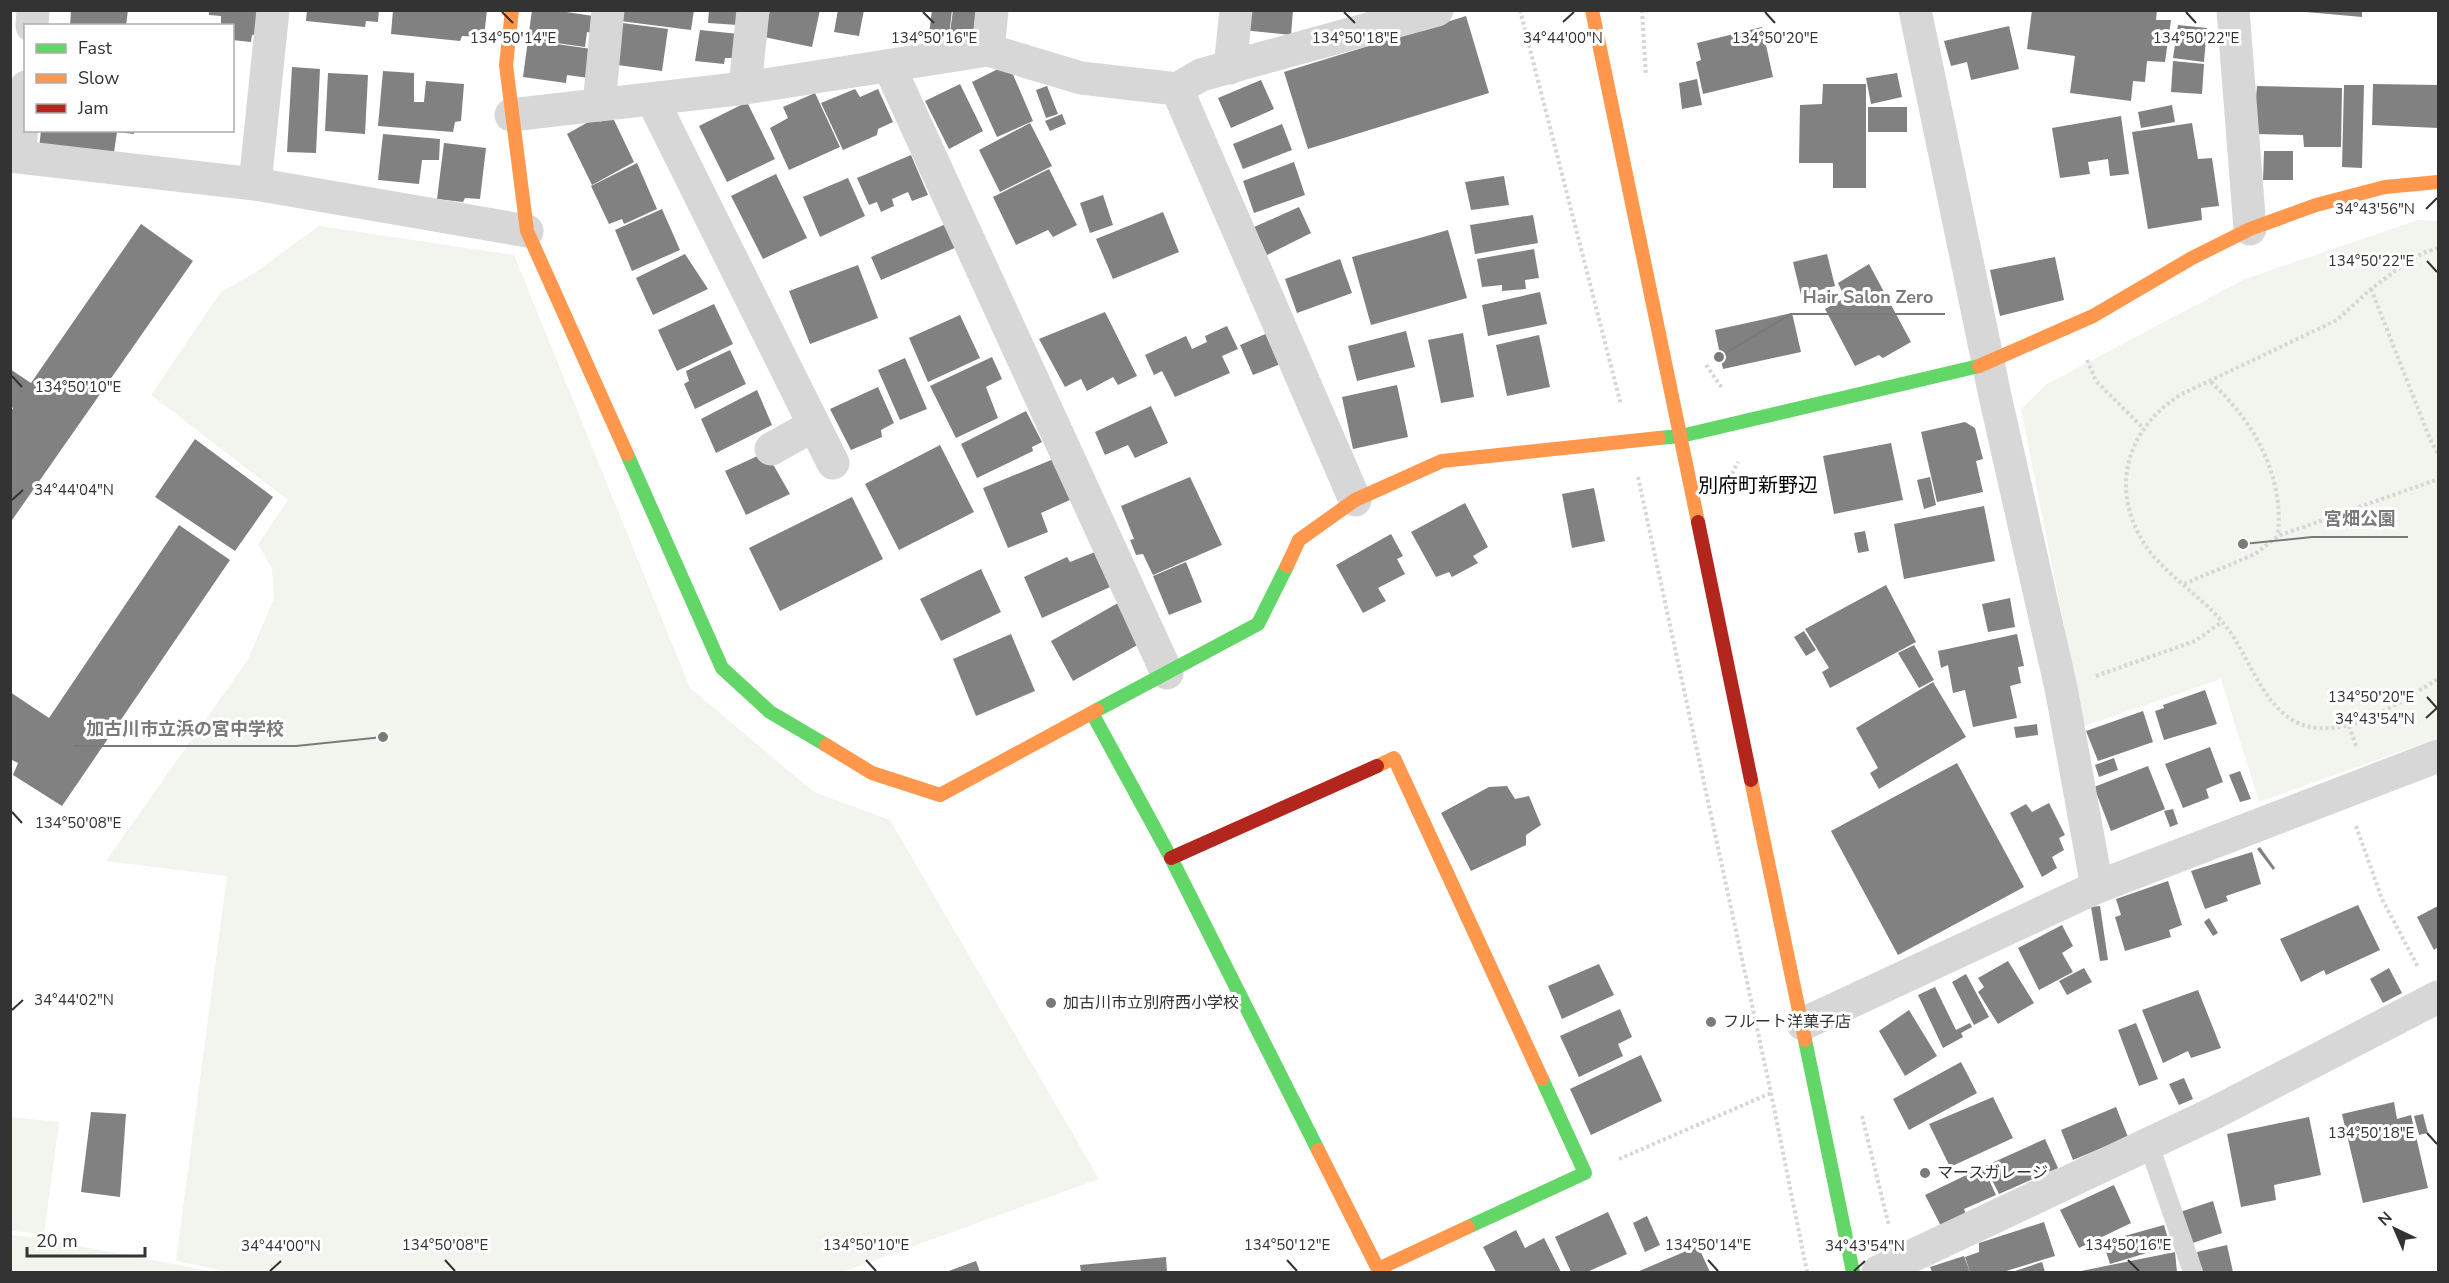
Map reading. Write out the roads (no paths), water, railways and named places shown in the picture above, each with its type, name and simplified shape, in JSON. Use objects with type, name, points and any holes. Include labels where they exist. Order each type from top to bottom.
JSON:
[{"type":"street","points":[[255,184],[273,10]]},
{"type":"street","points":[[512,10],[506,65],[527,231],[722,668],[770,712],[872,772],[940,795],[1257,624],[1299,540],[1355,500],[1442,460],[1681,436],[1989,364],[2093,316],[2192,258],[2250,229],[2316,204],[2385,188],[2439,182]]},
{"type":"street","points":[[598,105],[608,10]]},
{"type":"street","points":[[745,88],[753,10]]},
{"type":"street","points":[[988,50],[992,10]]},
{"type":"street","points":[[1230,68],[1236,10]]},
{"type":"street","points":[[511,115],[745,88],[988,50],[1081,78],[1178,89],[1201,75],[1437,10]]},
{"type":"street","points":[[1573,10],[1596,19],[1852,1272]]},
{"type":"street","points":[[1915,10],[1989,364],[2061,688],[2097,887]]},
{"type":"street","points":[[2233,10],[2250,229]]},
{"type":"street","points":[[889,66],[1167,673]]},
{"type":"street","points":[[1178,89],[1355,500]]},
{"type":"street","points":[[652,99],[833,463]]},
{"type":"street","points":[[24,100],[15,156],[255,184],[527,231]]},
{"type":"street","points":[[771,449],[814,425]]},
{"type":"street","points":[[1092,713],[1171,858],[1378,1269],[1585,1173],[1394,758],[1171,858]]},
{"type":"street","points":[[1803,1024],[2097,887],[2439,756]]},
{"type":"street","points":[[1878,1272],[2149,1145],[2437,998]]},
{"type":"lane","points":[[2149,1145],[2193,1272]]},
{"type":"place","name":"Hair Salon Zero","points":[[1719,357]]},
{"type":"place","name":"宮畑公園","points":[[2243,544]]},
{"type":"place","name":"加古川市立浜の宮中学校","points":[[383,737]]},
{"type":"place","name":"加古川市立別府西小学校","points":[[1051,1003]]},
{"type":"place","name":"フルート洋菓子店","points":[[1711,1022]]},
{"type":"place","name":"マースガレージ","points":[[1925,1173]]},
{"type":"district","name":"別府町新野辺","points":[[1758,485]]}]
